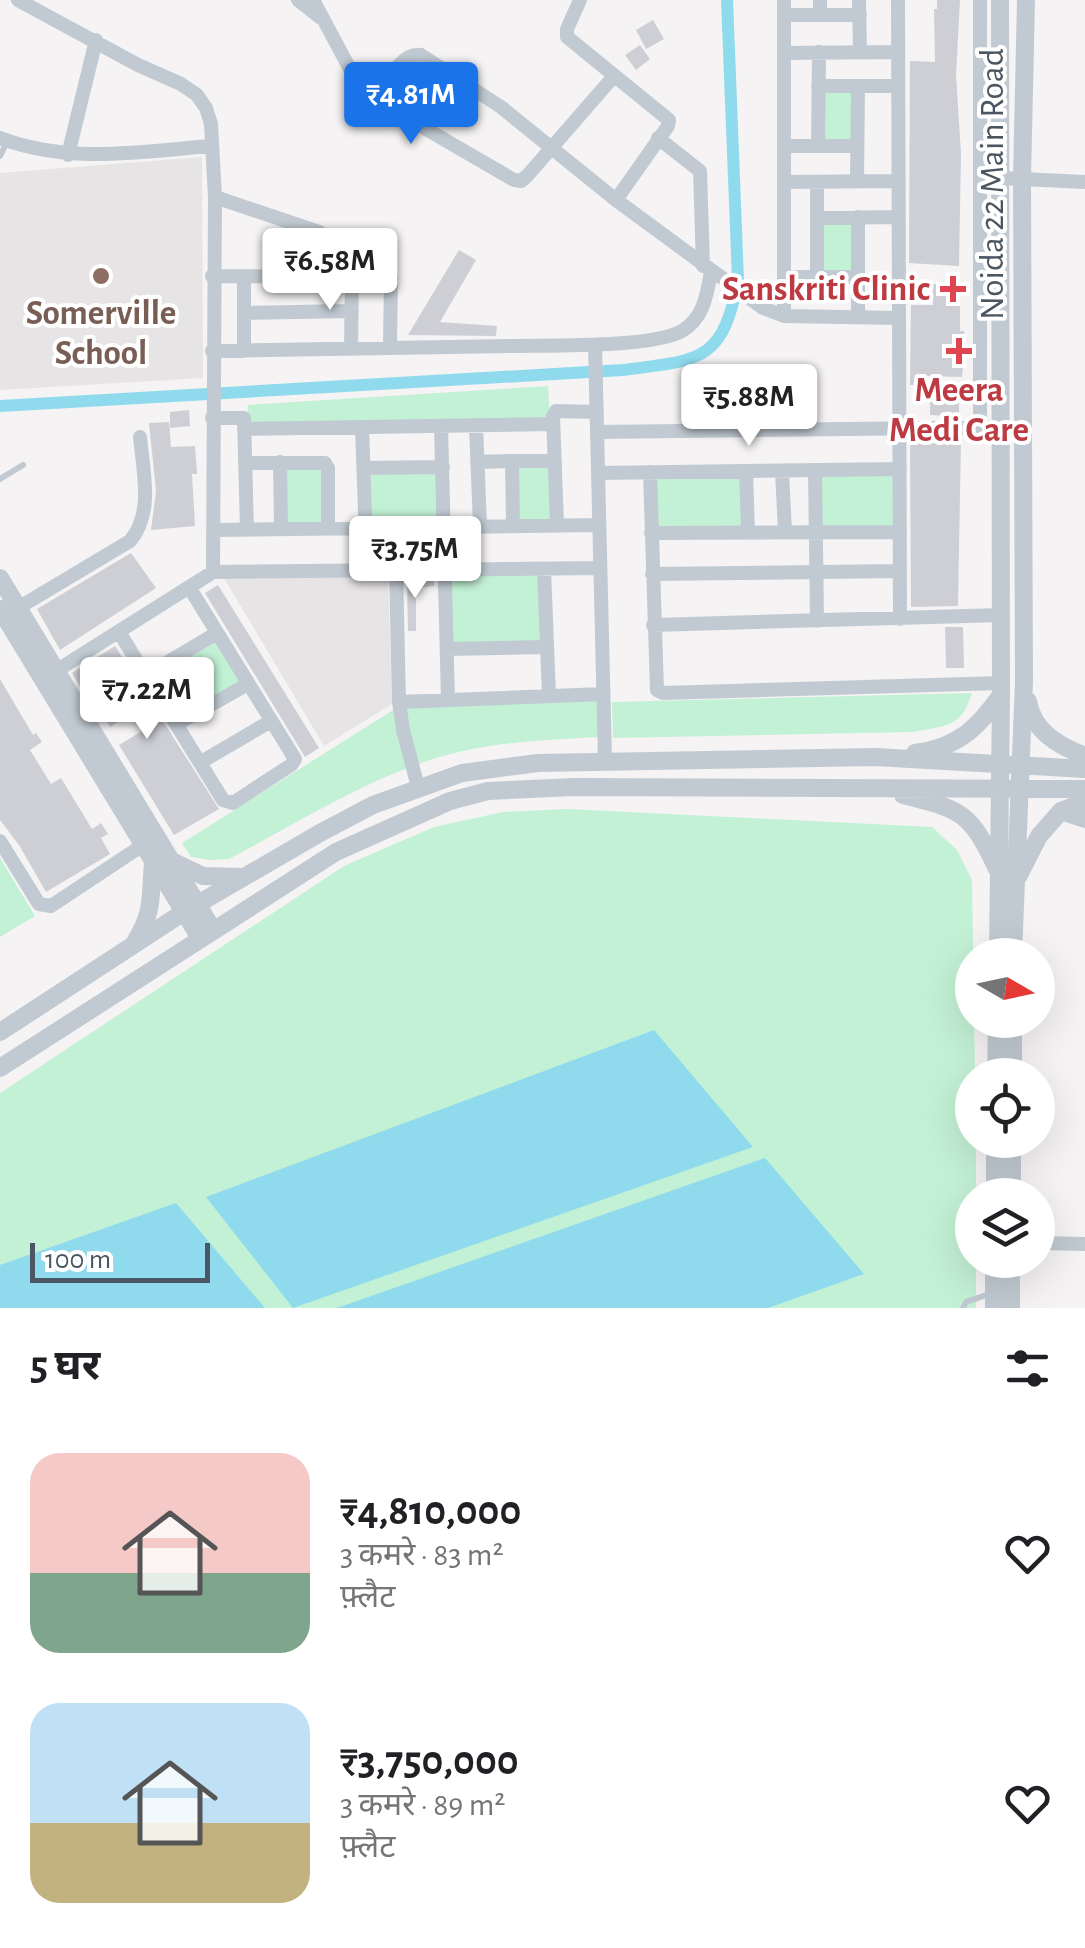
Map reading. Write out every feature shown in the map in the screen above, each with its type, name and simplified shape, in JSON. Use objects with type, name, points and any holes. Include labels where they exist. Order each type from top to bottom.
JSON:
[{"type":"street","points":[[18,0],[196,95],[206,108],[211,124],[215,197],[213,572]]},
{"type":"street","points":[[298,0],[322,20]]},
{"type":"street","points":[[313,0],[357,82],[376,100],[514,180],[521,181],[527,176],[614,76]]},
{"type":"street","points":[[580,0],[567,29],[568,37],[666,114],[668,126],[616,200]]},
{"type":"street","points":[[898,0],[900,619]]},
{"type":"street","points":[[980,0],[980,426]]},
{"type":"street","name":"Noida 22 Main Road","points":[[1000,0],[1002,689],[998,788],[1007,879]]},
{"type":"street","name":"Noida 22 Main Road","points":[[1007,879],[1019,789],[1024,681],[1022,178],[1026,0]]},
{"type":"street","points":[[784,316],[784,8],[860,8],[860,52]]},
{"type":"street","points":[[68,155],[96,40]]},
{"type":"street","points":[[818,146],[819,52]]},
{"type":"street","points":[[784,53],[898,52]]},
{"type":"street","points":[[376,100],[405,58],[421,55],[500,107],[616,200],[763,308],[784,316],[899,318]]},
{"type":"street","points":[[818,86],[898,86]]},
{"type":"street","points":[[857,182],[858,86]]},
{"type":"street","points":[[212,351],[390,348],[596,352],[683,331],[698,318],[706,301],[711,272],[700,171],[658,138]]},
{"type":"street","points":[[4,140],[31,150],[68,155],[211,146]]},
{"type":"street","points":[[784,146],[857,146]]},
{"type":"street","points":[[980,177],[1085,182]]},
{"type":"street","points":[[784,182],[899,181]]},
{"type":"street","points":[[816,277],[817,182]]},
{"type":"street","points":[[215,197],[319,232],[308,276]]},
{"type":"street","points":[[858,217],[858,317]]},
{"type":"street","points":[[817,218],[899,218]]},
{"type":"street","points":[[212,276],[390,277],[390,348]]},
{"type":"street","points":[[244,276],[244,350]]},
{"type":"street","points":[[351,349],[352,276]]},
{"type":"street","points":[[784,277],[858,277]]},
{"type":"street","points":[[244,313],[352,311]]},
{"type":"street","points":[[596,352],[605,762]]},
{"type":"street","points":[[557,525],[553,416],[556,411],[597,412]]},
{"type":"street","points":[[212,412],[244,418],[246,529]]},
{"type":"street","points":[[244,429],[554,424]]},
{"type":"street","points":[[476,425],[480,526]]},
{"type":"street","points":[[441,426],[448,700]]},
{"type":"street","points":[[362,427],[367,570]]},
{"type":"street","points":[[597,432],[1024,427]]},
{"type":"street","points":[[9,609],[130,540],[140,530],[145,505],[140,437]]},
{"type":"street","points":[[512,461],[513,526]]},
{"type":"street","points":[[477,462],[555,461]]},
{"type":"street","points":[[280,462],[281,528]]},
{"type":"street","points":[[245,463],[325,463],[328,528]]},
{"type":"street","points":[[364,468],[442,467]]},
{"type":"street","points":[[815,470],[818,621]]},
{"type":"street","points":[[598,473],[900,470]]},
{"type":"street","points":[[746,471],[748,532]]},
{"type":"street","points":[[782,471],[785,532]]},
{"type":"street","points":[[650,472],[654,684],[663,693],[1002,689]]},
{"type":"street","points":[[213,530],[599,524]]},
{"type":"street","points":[[651,533],[900,532]]},
{"type":"street","points":[[56,671],[213,572],[600,568]]},
{"type":"street","points":[[544,569],[549,696]]},
{"type":"street","points":[[396,570],[399,702],[418,787]]},
{"type":"street","points":[[652,574],[900,571]]},
{"type":"street","points":[[0,578],[9,609],[206,934]]},
{"type":"street","points":[[119,632],[224,800],[233,803],[292,765],[294,759],[188,587]]},
{"type":"street","points":[[9,609],[56,671],[156,856],[147,923],[132,947]]},
{"type":"street","points":[[653,624],[1001,615]]},
{"type":"street","points":[[146,675],[217,633]]},
{"type":"street","points":[[447,649],[547,647]]},
{"type":"street","points":[[1024,681],[1032,720],[1062,747],[1085,756]]},
{"type":"street","points":[[176,724],[248,684]]},
{"type":"street","points":[[875,758],[952,745],[971,732],[1002,689]]},
{"type":"street","points":[[399,702],[603,694]]},
{"type":"street","points":[[200,762],[271,721]]},
{"type":"street","points":[[0,1032],[244,877],[373,805],[462,773],[605,762],[875,758],[1085,769]]},
{"type":"street","points":[[0,1068],[336,852],[450,800],[488,791],[574,787],[1085,789]]},
{"type":"street","points":[[874,788],[962,813],[979,831],[1007,879],[1012,938]]},
{"type":"street","points":[[1000,938],[1007,879],[1061,811],[1085,802]]},
{"type":"street","points":[[1061,811],[1085,819]]},
{"type":"street","points":[[0,841],[39,904],[45,906],[156,856],[203,876],[244,877]]},
{"type":"street","points":[[1055,1243],[1085,1244]]},
{"type":"street","points":[[1011,1278],[1011,1308]]},
{"type":"lane","points":[[0,156],[4,140]]},
{"type":"lane","points":[[0,479],[23,465]]},
{"type":"lane","points":[[963,1308],[966,1302],[994,1300]]},
{"type":"shaded area","name":"Somerville School","points":[[202,157],[203,378],[0,390],[0,173]]},
{"type":"shaded area","points":[[388,575],[392,704],[324,746],[224,578]]},
{"type":"green space","points":[[820,88],[856,89],[856,144],[820,144]]},
{"type":"green space","points":[[819,220],[856,220],[856,274],[819,274]]},
{"type":"green space","points":[[548,386],[550,420],[248,425],[248,405]]},
{"type":"green space","points":[[553,463],[554,523],[515,524],[514,464]]},
{"type":"green space","points":[[324,464],[325,526],[284,526],[283,465]]},
{"type":"green space","points":[[440,469],[442,524],[368,526],[366,471]]},
{"type":"green space","points":[[894,473],[895,528],[821,529],[821,474]]},
{"type":"green space","points":[[743,474],[744,528],[657,530],[656,476]]},
{"type":"green space","points":[[542,572],[543,643],[452,645],[450,574]]},
{"type":"green space","points":[[216,638],[241,682],[181,718],[155,675]]},
{"type":"green space","points":[[972,693],[963,713],[951,723],[913,732],[613,738],[612,702]]},
{"type":"green space","points":[[598,700],[599,737],[492,746],[430,760],[353,792],[229,859],[191,857],[182,843],[398,707]]},
{"type":"green space","points":[[567,809],[932,827],[957,850],[972,880],[973,938],[955,938],[955,1038],[974,1038],[975,1058],[955,1058],[955,1158],[976,1158],[976,1178],[955,1178],[955,1278],[976,1278],[976,1308],[0,1308],[0,1093],[344,866],[434,827],[503,812]]},
{"type":"green space","points":[[0,858],[35,916],[0,937]]},
{"type":"water","points":[[654,1030],[753,1147],[293,1308],[206,1197]]},
{"type":"water","points":[[765,1158],[864,1274],[768,1308],[337,1308]]},
{"type":"water","points":[[176,1203],[265,1308],[0,1308],[0,1265]]},
{"type":"building","points":[[937,0],[960,0],[956,75],[961,154],[959,266],[909,263],[910,61],[935,62]]},
{"type":"building","points":[[653,20],[664,39],[646,49],[636,30]]},
{"type":"building","points":[[640,45],[650,59],[636,70],[625,55]]},
{"type":"building","points":[[459,250],[476,260],[440,322],[497,326],[496,336],[408,335]]},
{"type":"building","points":[[933,284],[960,284],[960,331],[964,331],[965,343],[962,377],[926,376],[926,399],[916,398],[916,385],[910,385],[911,305],[933,305]]},
{"type":"building","points":[[930,400],[959,401],[959,416],[930,415]]},
{"type":"building","points":[[189,410],[190,426],[170,428],[170,412]]},
{"type":"building","points":[[169,422],[171,447],[195,446],[195,526],[151,530],[156,491],[149,423]]},
{"type":"building","points":[[961,438],[958,606],[911,607],[910,439]]},
{"type":"building","points":[[131,553],[156,588],[60,650],[37,609]]},
{"type":"building","points":[[434,580],[434,586],[416,588],[416,631],[408,631],[407,581]]},
{"type":"building","points":[[218,585],[319,748],[305,757],[205,593]]},
{"type":"building","points":[[945,627],[963,627],[964,668],[946,668]]},
{"type":"building","points":[[115,646],[219,809],[174,835],[119,745],[147,728],[136,711],[110,727],[102,713],[98,716],[72,673]]},
{"type":"building","points":[[0,679],[33,735],[36,733],[42,742],[30,750],[51,784],[61,778],[92,829],[101,823],[108,834],[101,838],[110,854],[46,892],[0,820]]},
{"type":"waterway","points":[[0,406],[623,370],[689,359],[703,352],[724,328],[738,280],[727,0]]},
{"type":"place","name":"Somerville School","points":[[101,276]]},
{"type":"place","name":"Sanskriti Clinic","points":[[953,289]]},
{"type":"place","name":"Meera Medi Care","points":[[959,351]]}]
